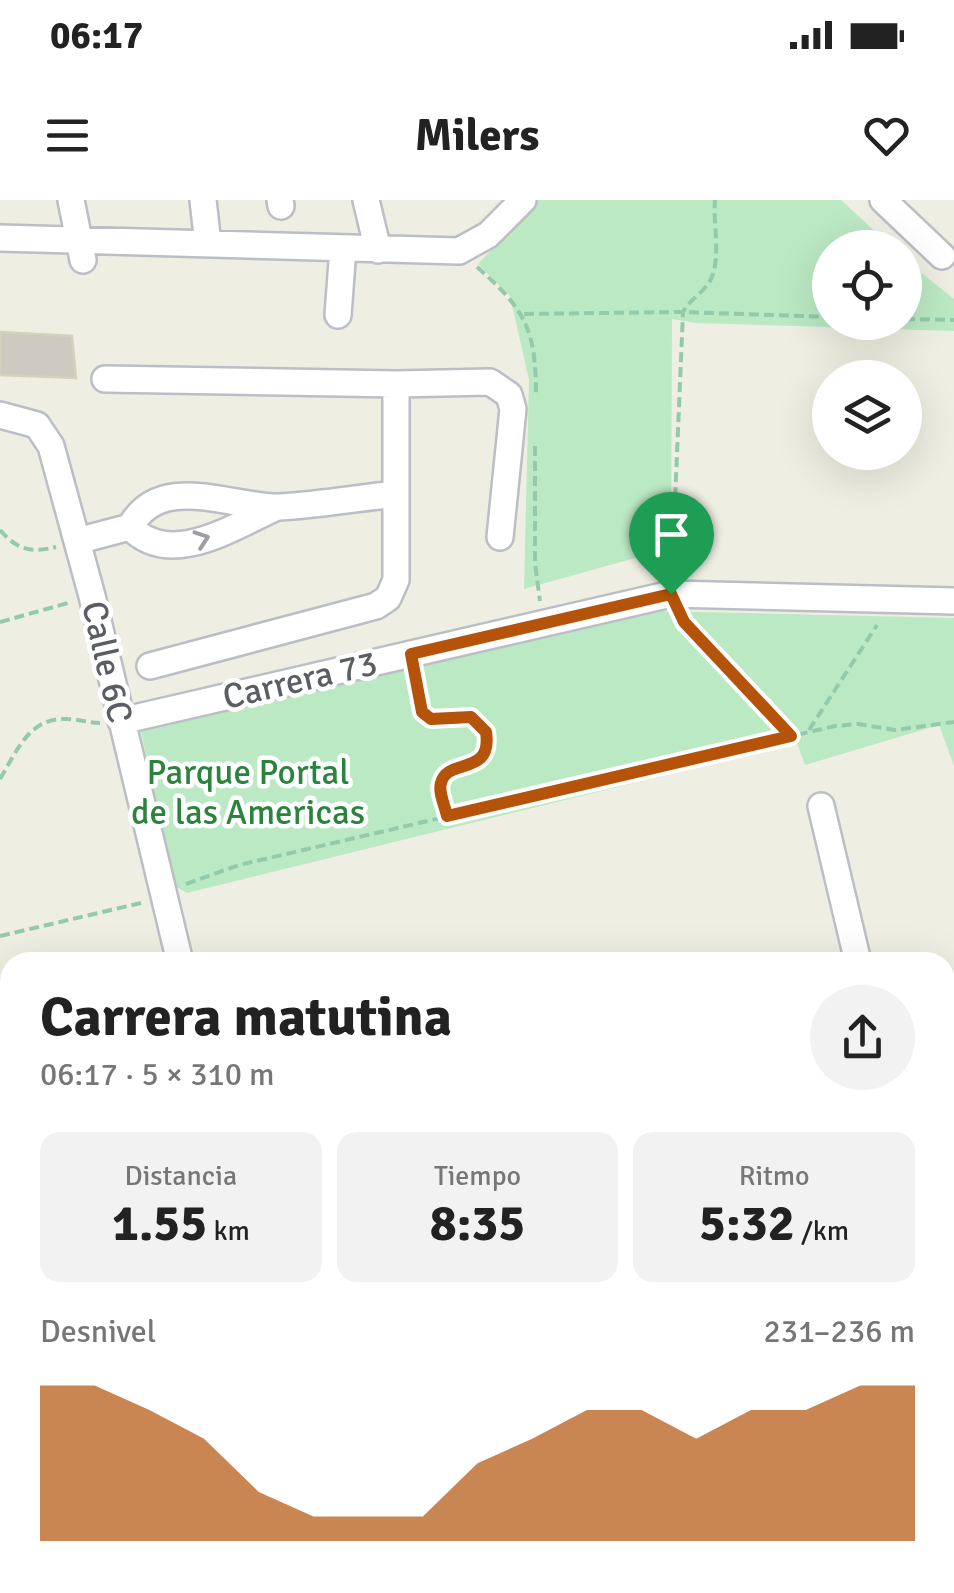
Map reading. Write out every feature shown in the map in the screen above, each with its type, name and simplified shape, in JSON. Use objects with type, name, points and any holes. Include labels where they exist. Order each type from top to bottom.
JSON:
[{"type":"street","points":[[71,200],[82,250]]},
{"type":"street","points":[[204,200],[208,244]]},
{"type":"street","points":[[366,200],[378,250]]},
{"type":"street","points":[[0,238],[113,251],[208,244],[458,251],[474,246],[523,200]]},
{"type":"street","points":[[883,200],[942,256]]},
{"type":"street","points":[[338,315],[343,248]]},
{"type":"street","points":[[106,379],[490,382],[509,396],[513,410],[500,537]]},
{"type":"street","points":[[150,666],[376,606],[388,598],[396,580],[396,384]]},
{"type":"street","name":"Calle 6C","points":[[0,415],[37,425],[51,446],[92,596],[178,952]]},
{"type":"street","points":[[77,541],[130,527],[138,512],[154,502],[176,496],[277,507],[396,494]]},
{"type":"street","points":[[130,527],[144,542],[167,548],[193,543],[277,507]]},
{"type":"street","name":"Carrera 73","points":[[121,721],[671,594],[954,601]]},
{"type":"street","points":[[821,806],[856,952]]},
{"type":"path","points":[[715,200],[714,273],[683,312],[671,594],[684,622],[791,736]]},
{"type":"path","points":[[524,314],[683,312],[812,316]]},
{"type":"path","points":[[922,320],[954,320]]},
{"type":"path","points":[[0,530],[13,546],[35,552],[77,541]]},
{"type":"path","points":[[0,622],[92,596]]},
{"type":"path","points":[[809,732],[894,600]]},
{"type":"path","points":[[411,654],[422,712],[431,719],[471,717],[486,732],[485,752],[478,760],[448,771],[442,778],[440,786],[447,816]]},
{"type":"path","points":[[0,779],[24,738],[40,722],[67,718],[95,723],[121,721]]},
{"type":"path","points":[[0,936],[166,898],[191,880],[239,864],[791,736],[858,724],[895,730],[954,722]]},
{"type":"green space","points":[[539,200],[841,200],[874,230],[812,230],[812,327],[672,319],[671,548],[524,589],[529,380],[510,296],[478,264]]},
{"type":"green space","points":[[922,274],[954,299],[954,331],[922,330]]},
{"type":"green space","name":"Parque Portal de las Americas","points":[[658,611],[954,618],[954,766],[939,725],[805,765],[797,743],[187,893],[173,885],[141,731]]},
{"type":"building","points":[[0,332],[72,336],[76,378],[0,375]]},
{"type":"route","points":[[671,594],[684,622],[791,736],[447,816],[440,786],[442,778],[448,771],[478,760],[488,740],[481,724],[471,717],[431,719],[422,712],[411,654],[671,594]]}]
